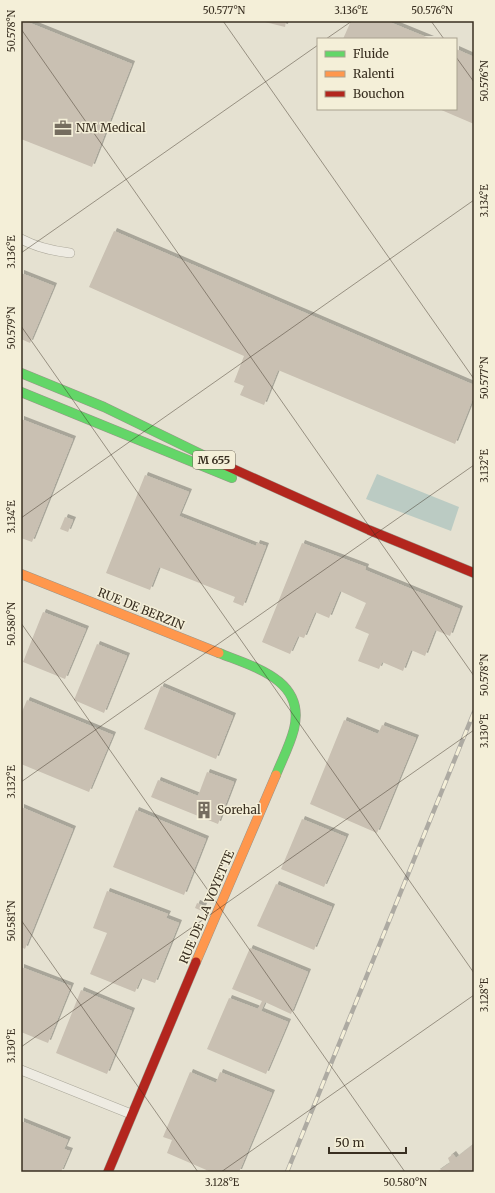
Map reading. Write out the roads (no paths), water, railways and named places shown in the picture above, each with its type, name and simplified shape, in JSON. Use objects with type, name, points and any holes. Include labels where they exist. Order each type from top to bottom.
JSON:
[{"type":"main road","name":"M 655","points":[[21,373],[104,407],[207,457],[369,530],[474,573]]},
{"type":"main road","name":"M 655","points":[[21,392],[255,488],[369,530]]},
{"type":"main road","name":"RUE DE BERZIN","points":[[21,575],[253,666]]},
{"type":"main road","name":"RUE DE LA VOYETTE","points":[[108,1172],[293,733],[297,714],[294,702],[288,689],[264,671],[253,666]]},
{"type":"street","points":[[21,239],[53,251],[70,253]]},
{"type":"street","points":[[21,1070],[132,1114]]},
{"type":"railway","points":[[287,1172],[474,712]]},
{"type":"place","name":"NM Medical","points":[[63,128]]},
{"type":"place","name":"Sorehal","points":[[204,810]]}]
